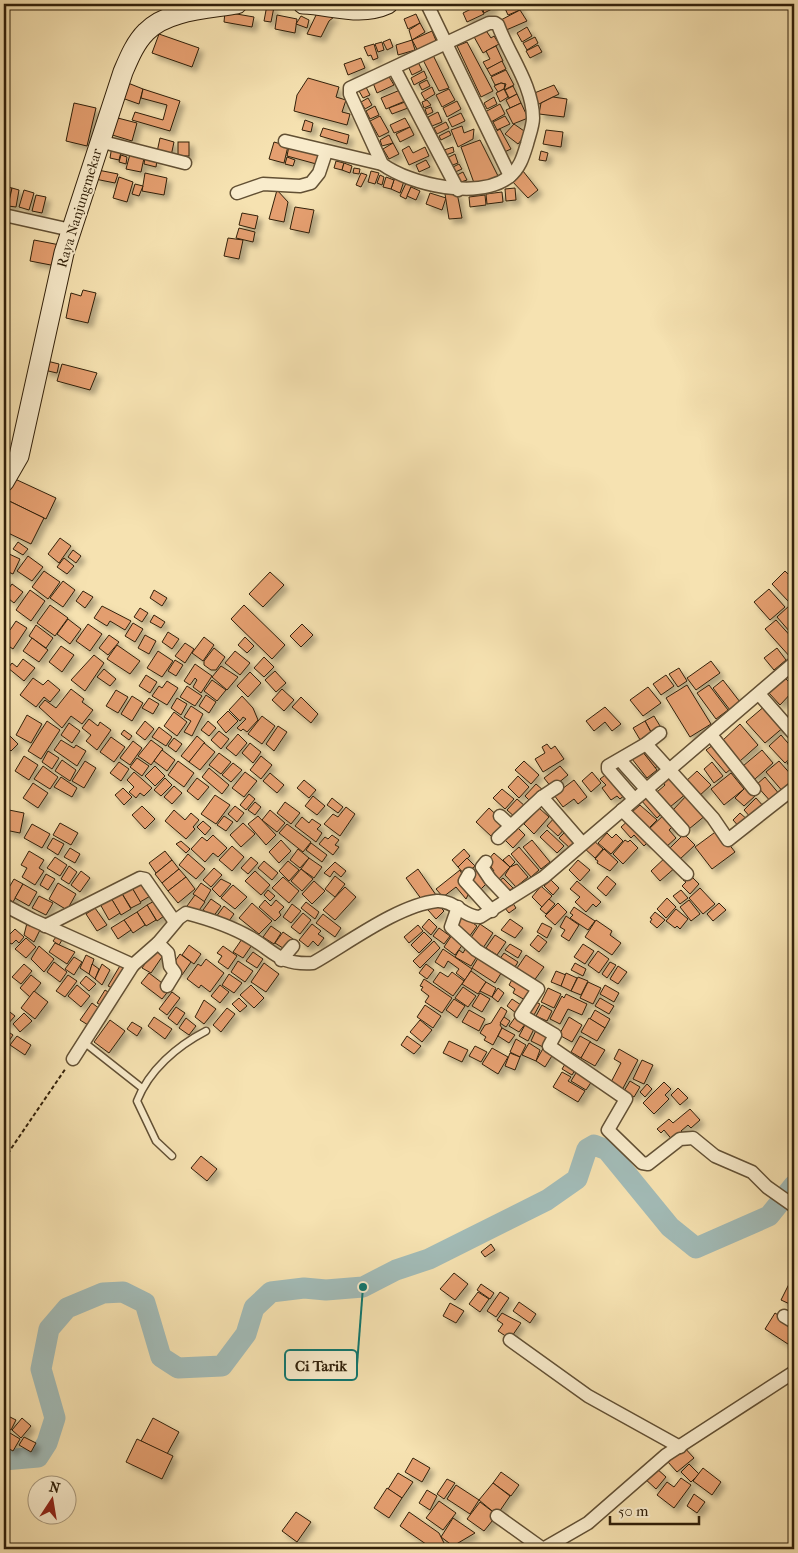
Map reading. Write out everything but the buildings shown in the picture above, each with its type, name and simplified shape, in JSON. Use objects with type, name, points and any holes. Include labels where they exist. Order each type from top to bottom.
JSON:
[{"type":"street","name":"Raya Nanjungmekar","points":[[4,482],[19,456],[59,273],[71,230],[123,72],[134,49],[146,31],[167,18],[237,4]]},
{"type":"street","points":[[303,4],[357,11],[378,8],[388,4]]},
{"type":"street","points":[[427,4],[445,45],[510,176]]},
{"type":"street","points":[[285,141],[382,164],[389,169],[425,182],[458,190],[500,182],[510,176],[522,162],[533,119],[530,97],[498,25],[489,23],[349,90],[382,164]]},
{"type":"street","points":[[394,68],[458,190]]},
{"type":"street","points":[[99,141],[185,163]]},
{"type":"street","points":[[237,193],[263,184],[300,186],[311,184],[319,173],[326,152]]},
{"type":"street","points":[[4,215],[71,230]]},
{"type":"street","points":[[73,1059],[134,965],[186,913],[213,920],[252,939],[281,960],[293,963],[313,963],[368,929],[435,901],[448,902],[476,917],[492,910],[544,877],[794,663]]},
{"type":"street","points":[[758,694],[794,734]]},
{"type":"street","points":[[634,799],[608,770],[608,766],[646,744],[660,733]]},
{"type":"street","points":[[711,735],[754,789]]},
{"type":"street","points":[[646,744],[713,818],[728,840],[794,788]]},
{"type":"street","points":[[620,760],[683,830]]},
{"type":"street","points":[[498,838],[542,797],[557,787]]},
{"type":"street","points":[[542,797],[582,843]]},
{"type":"street","points":[[622,810],[687,874]]},
{"type":"street","points":[[500,816],[511,826]]},
{"type":"street","points":[[486,862],[482,867],[490,879],[509,899]]},
{"type":"street","points":[[469,874],[465,880],[492,910]]},
{"type":"street","points":[[45,926],[140,878],[145,879],[175,922]]},
{"type":"street","points":[[4,905],[45,926],[134,965]]},
{"type":"street","points":[[458,907],[451,926],[476,950],[538,989],[521,1015],[555,1035],[549,1046],[626,1099],[608,1130],[642,1163],[648,1164],[680,1139],[693,1138],[715,1156],[752,1172],[767,1187],[794,1206]]},
{"type":"street","points":[[158,943],[168,954],[170,966],[175,973],[167,986]]},
{"type":"street","points":[[281,960],[293,946]]},
{"type":"street","points":[[510,1340],[588,1396],[680,1447]]},
{"type":"street","points":[[497,1516],[543,1549],[588,1523],[657,1462],[794,1372]]},
{"type":"lane","points":[[172,1156],[156,1141],[137,1103],[142,1088],[167,1057],[206,1031]]},
{"type":"lane","points":[[85,1043],[142,1088]]},
{"type":"path","points":[[4,1159],[73,1059]]},
{"type":"waterway","points":[[4,1460],[38,1457],[47,1443],[55,1418],[41,1369],[49,1329],[67,1308],[103,1293],[123,1292],[145,1303],[161,1357],[178,1368],[222,1366],[246,1334],[254,1308],[271,1292],[304,1288],[326,1290],[363,1287],[396,1270],[429,1259],[547,1200],[577,1179],[587,1149],[594,1145],[607,1150],[670,1227],[696,1248],[769,1216],[794,1185]]},
{"type":"place","name":"Ci Tarik","points":[[363,1287]]}]
